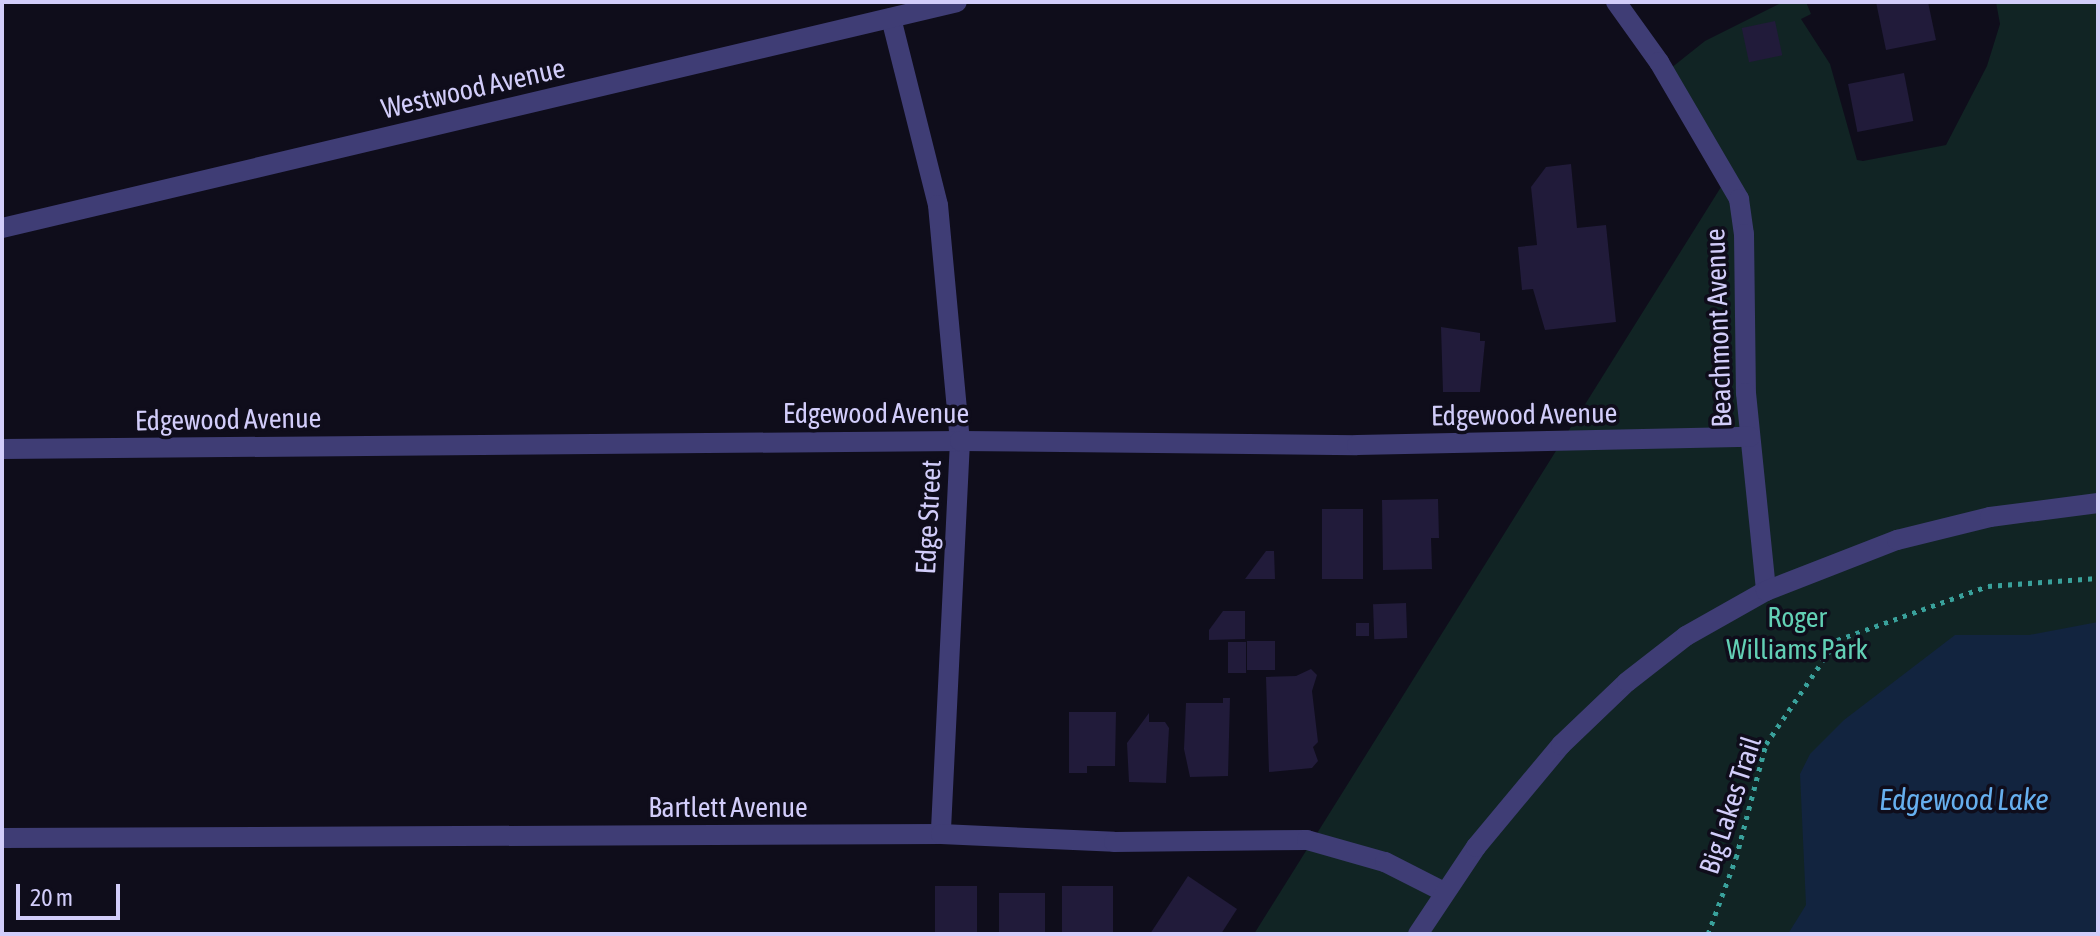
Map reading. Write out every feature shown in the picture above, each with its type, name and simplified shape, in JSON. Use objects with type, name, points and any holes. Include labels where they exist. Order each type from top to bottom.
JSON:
[{"type":"street","name":"Westwood Avenue","points":[[2,228],[957,2]]},
{"type":"street","name":"Beachmont Avenue","points":[[1616,2],[1659,62],[1739,199],[1750,437],[1766,591]]},
{"type":"street","name":"Edge Street","points":[[891,18],[938,205],[960,441],[941,834]]},
{"type":"street","name":"Edgewood Avenue","points":[[2,449],[960,441],[1357,445],[1750,437]]},
{"type":"street","points":[[1418,934],[1444,892],[1501,814],[1600,707],[1686,636],[1766,591],[1854,554],[1942,528],[2039,508],[2098,503]]},
{"type":"street","name":"Bartlett Avenue","points":[[2,838],[941,834],[1114,842],[1307,840],[1373,858],[1444,892]]},
{"type":"path","name":"Big Lakes Trail","points":[[1708,934],[1736,858],[1766,744],[1837,640],[1988,586],[2098,578]]},
{"type":"green space","name":"Roger Williams Park","points":[[1783,2],[1806,2],[1811,14],[1801,19],[1830,64],[1857,160],[1863,161],[1946,145],[1987,66],[2000,24],[1996,2],[2098,2],[2098,934],[1254,934],[1721,187],[1666,72],[1705,41]]},
{"type":"water","name":"Edgewood Lake","points":[[2098,622],[2098,934],[1788,934],[1806,905],[1800,774],[1810,754],[1844,720],[1955,635],[2029,635]]},
{"type":"building","points":[[1876,2],[1928,2],[1936,40],[1886,50]]},
{"type":"building","points":[[1775,21],[1782,55],[1749,62],[1742,28]]},
{"type":"building","points":[[1904,73],[1913,121],[1857,132],[1848,84]]},
{"type":"building","points":[[1571,164],[1577,228],[1606,225],[1616,322],[1545,330],[1533,289],[1522,290],[1518,247],[1537,245],[1531,187],[1546,167]]},
{"type":"building","points":[[1441,327],[1480,333],[1480,341],[1485,341],[1480,392],[1443,392]]},
{"type":"building","points":[[1438,499],[1439,538],[1431,538],[1432,569],[1383,570],[1382,500]]},
{"type":"building","points":[[1322,509],[1363,509],[1363,579],[1322,579]]},
{"type":"building","points":[[1266,551],[1274,551],[1275,579],[1245,579]]},
{"type":"building","points":[[1406,603],[1407,638],[1374,639],[1373,604]]},
{"type":"building","points":[[1223,611],[1245,611],[1245,639],[1209,640],[1209,630]]},
{"type":"building","points":[[1356,623],[1369,623],[1369,636],[1356,636]]},
{"type":"building","points":[[1247,641],[1275,641],[1275,670],[1247,670]]},
{"type":"building","points":[[1228,642],[1246,642],[1246,673],[1228,673]]},
{"type":"building","points":[[1311,669],[1317,675],[1312,691],[1318,742],[1313,747],[1318,761],[1312,768],[1269,772],[1266,677],[1296,676]]},
{"type":"building","points":[[1223,698],[1230,698],[1228,776],[1190,777],[1184,749],[1186,703],[1223,703]]},
{"type":"building","points":[[1069,712],[1116,712],[1115,766],[1087,766],[1087,773],[1069,773]]},
{"type":"building","points":[[1149,713],[1149,722],[1165,722],[1169,728],[1166,783],[1129,782],[1127,743]]},
{"type":"building","points":[[1188,876],[1237,909],[1221,934],[1150,934]]},
{"type":"building","points":[[935,886],[977,886],[977,934],[935,934]]},
{"type":"building","points":[[1062,886],[1113,886],[1113,934],[1062,934]]},
{"type":"building","points":[[999,893],[1045,893],[1045,934],[999,934]]}]
